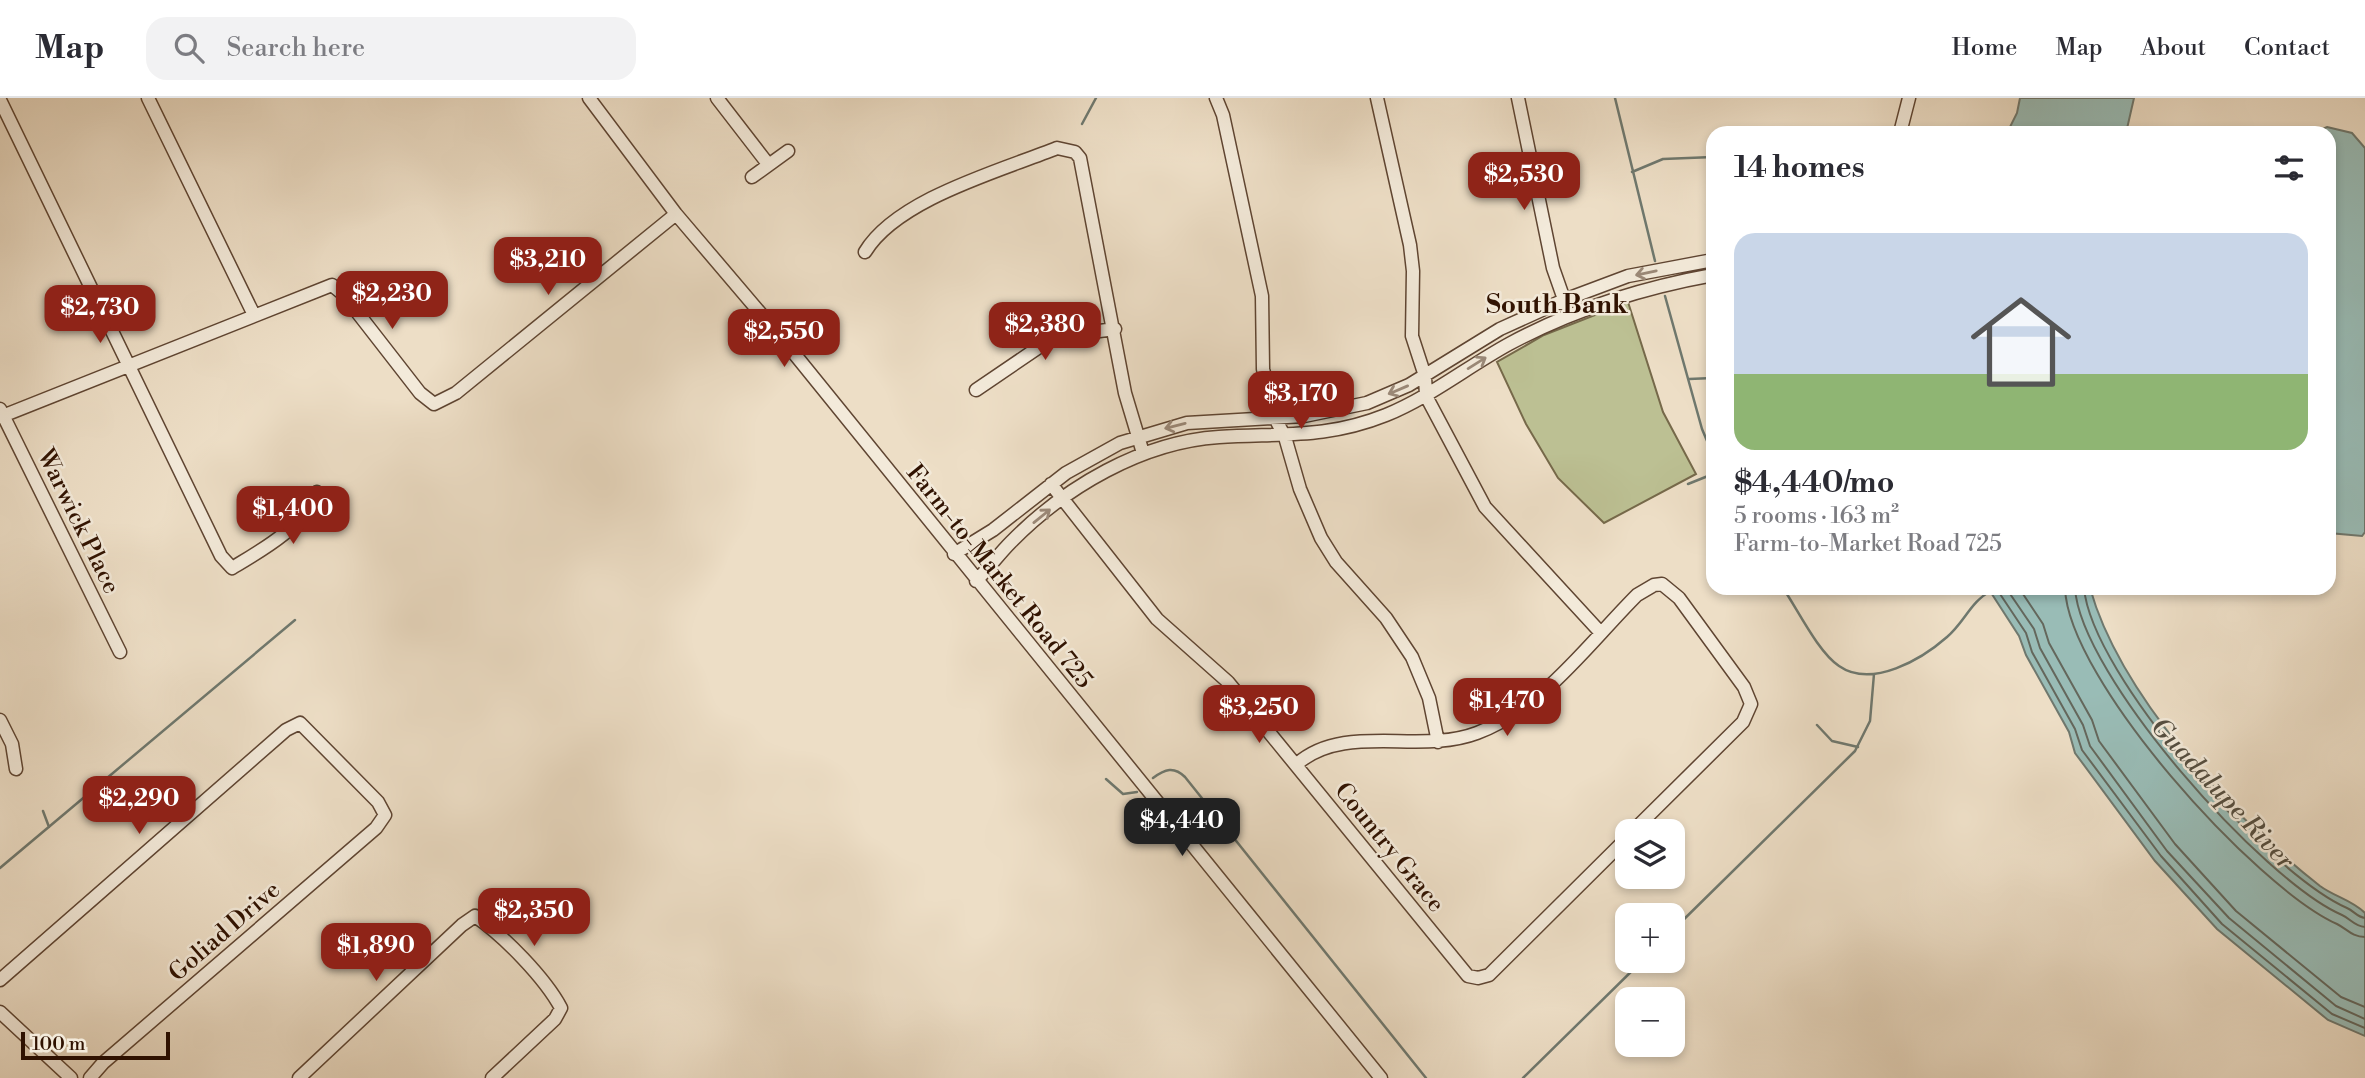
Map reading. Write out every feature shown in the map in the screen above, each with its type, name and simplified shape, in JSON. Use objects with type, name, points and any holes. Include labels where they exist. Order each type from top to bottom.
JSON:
[{"type":"street","points":[[148,98],[254,315]]},
{"type":"street","name":"Farm-to-Market Road 725","points":[[589,98],[676,214],[784,341],[1381,1078]]},
{"type":"street","points":[[718,98],[768,164]]},
{"type":"street","points":[[1216,98],[1223,115],[1262,296],[1263,369],[1275,418],[1285,437],[1304,503],[1328,551],[1387,618],[1412,657],[1429,698],[1438,742]]},
{"type":"street","points":[[1377,98],[1410,245],[1413,280],[1412,336],[1425,376],[1426,396],[1485,507],[1600,632]]},
{"type":"street","points":[[1518,98],[1553,268],[1570,315]]},
{"type":"street","points":[[1902,126],[1909,98]]},
{"type":"street","points":[[0,100],[221,556],[232,568],[304,517],[317,492]]},
{"type":"street","points":[[865,252],[885,227],[923,202],[1056,148],[1071,149],[1080,158],[1115,328],[1125,393],[1143,453]]},
{"type":"street","points":[[752,177],[788,150]]},
{"type":"street","points":[[1,414],[128,367],[332,285],[343,294],[420,393],[433,404],[456,393],[676,214]]},
{"type":"street","points":[[954,554],[993,530],[1051,484],[1096,455],[1137,437],[1203,421],[1322,413],[1367,403],[1425,376],[1500,329],[1564,300],[1628,276],[1706,261]]},
{"type":"street","points":[[976,581],[1007,547],[1063,499],[1104,471],[1143,453],[1202,438],[1285,437],[1352,426],[1426,396],[1509,345],[1570,315],[1632,292],[1706,276]]},
{"type":"street","points":[[976,390],[1045,342],[1068,335],[1115,328]]},
{"type":"street","name":"Warwick Place","points":[[1,414],[120,652]]},
{"type":"street","name":"Country Grace","points":[[1051,484],[1157,619],[1220,672],[1464,973],[1478,978],[1489,975],[1615,850]]},
{"type":"street","points":[[993,530],[1007,547]]},
{"type":"street","points":[[1297,764],[1318,749],[1334,744],[1438,742],[1476,734],[1516,713],[1637,595],[1654,585],[1662,584],[1679,598],[1744,687],[1751,704],[1743,722],[1645,819]]},
{"type":"street","points":[[0,720],[12,744],[16,769]]},
{"type":"street","name":"Goliad Drive","points":[[0,980],[286,730],[300,723],[378,802],[385,815],[376,828],[103,1063],[90,1078]]},
{"type":"street","points":[[299,1078],[462,925],[475,916],[490,926],[544,984],[561,1008],[555,1019],[492,1078]]},
{"type":"street","points":[[0,1012],[71,1078]]},
{"type":"green space","points":[[1628,302],[1663,412],[1696,474],[1604,523],[1558,478],[1526,424],[1497,362],[1544,335]]},
{"type":"water","points":[[2020,98],[2134,98],[2128,126],[2010,126]]},
{"type":"water","points":[[2336,129],[2352,133],[2365,148],[2365,532],[2362,536],[2336,534]]},
{"type":"water","points":[[1993,595],[2093,595],[2105,629],[2126,670],[2184,752],[2217,790],[2286,858],[2320,886],[2365,913],[2365,1036],[2328,1020],[2217,929],[2155,861],[2075,753],[2069,732],[2026,655],[2019,636]]},
{"type":"waterway","points":[[1082,124],[1096,98]]},
{"type":"waterway","points":[[1615,98],[1655,261]]},
{"type":"waterway","points":[[1632,172],[1663,159],[1706,157]]},
{"type":"waterway","points":[[1665,296],[1706,438]]},
{"type":"waterway","points":[[1689,379],[1706,378]]},
{"type":"waterway","points":[[1688,484],[1706,477]]},
{"type":"waterway","points":[[1787,595],[1831,660],[1852,672],[1866,674],[1896,668],[1937,646],[1984,595]]},
{"type":"waterway","points":[[0,868],[295,620]]},
{"type":"waterway","points":[[1685,918],[1855,751],[1870,721],[1874,674]]},
{"type":"waterway","points":[[1817,725],[1832,741],[1858,747]]},
{"type":"waterway","points":[[1153,778],[1169,770],[1177,771],[1185,777],[1426,1078]]},
{"type":"waterway","points":[[1106,779],[1123,794],[1137,792]]},
{"type":"waterway","points":[[43,811],[49,827]]},
{"type":"waterway","points":[[1523,1078],[1630,973]]},
{"type":"district","name":"South Bank","points":[[1557,304]]},
{"type":"water label","name":"Guadalupe River","points":[[2223,793]]}]
